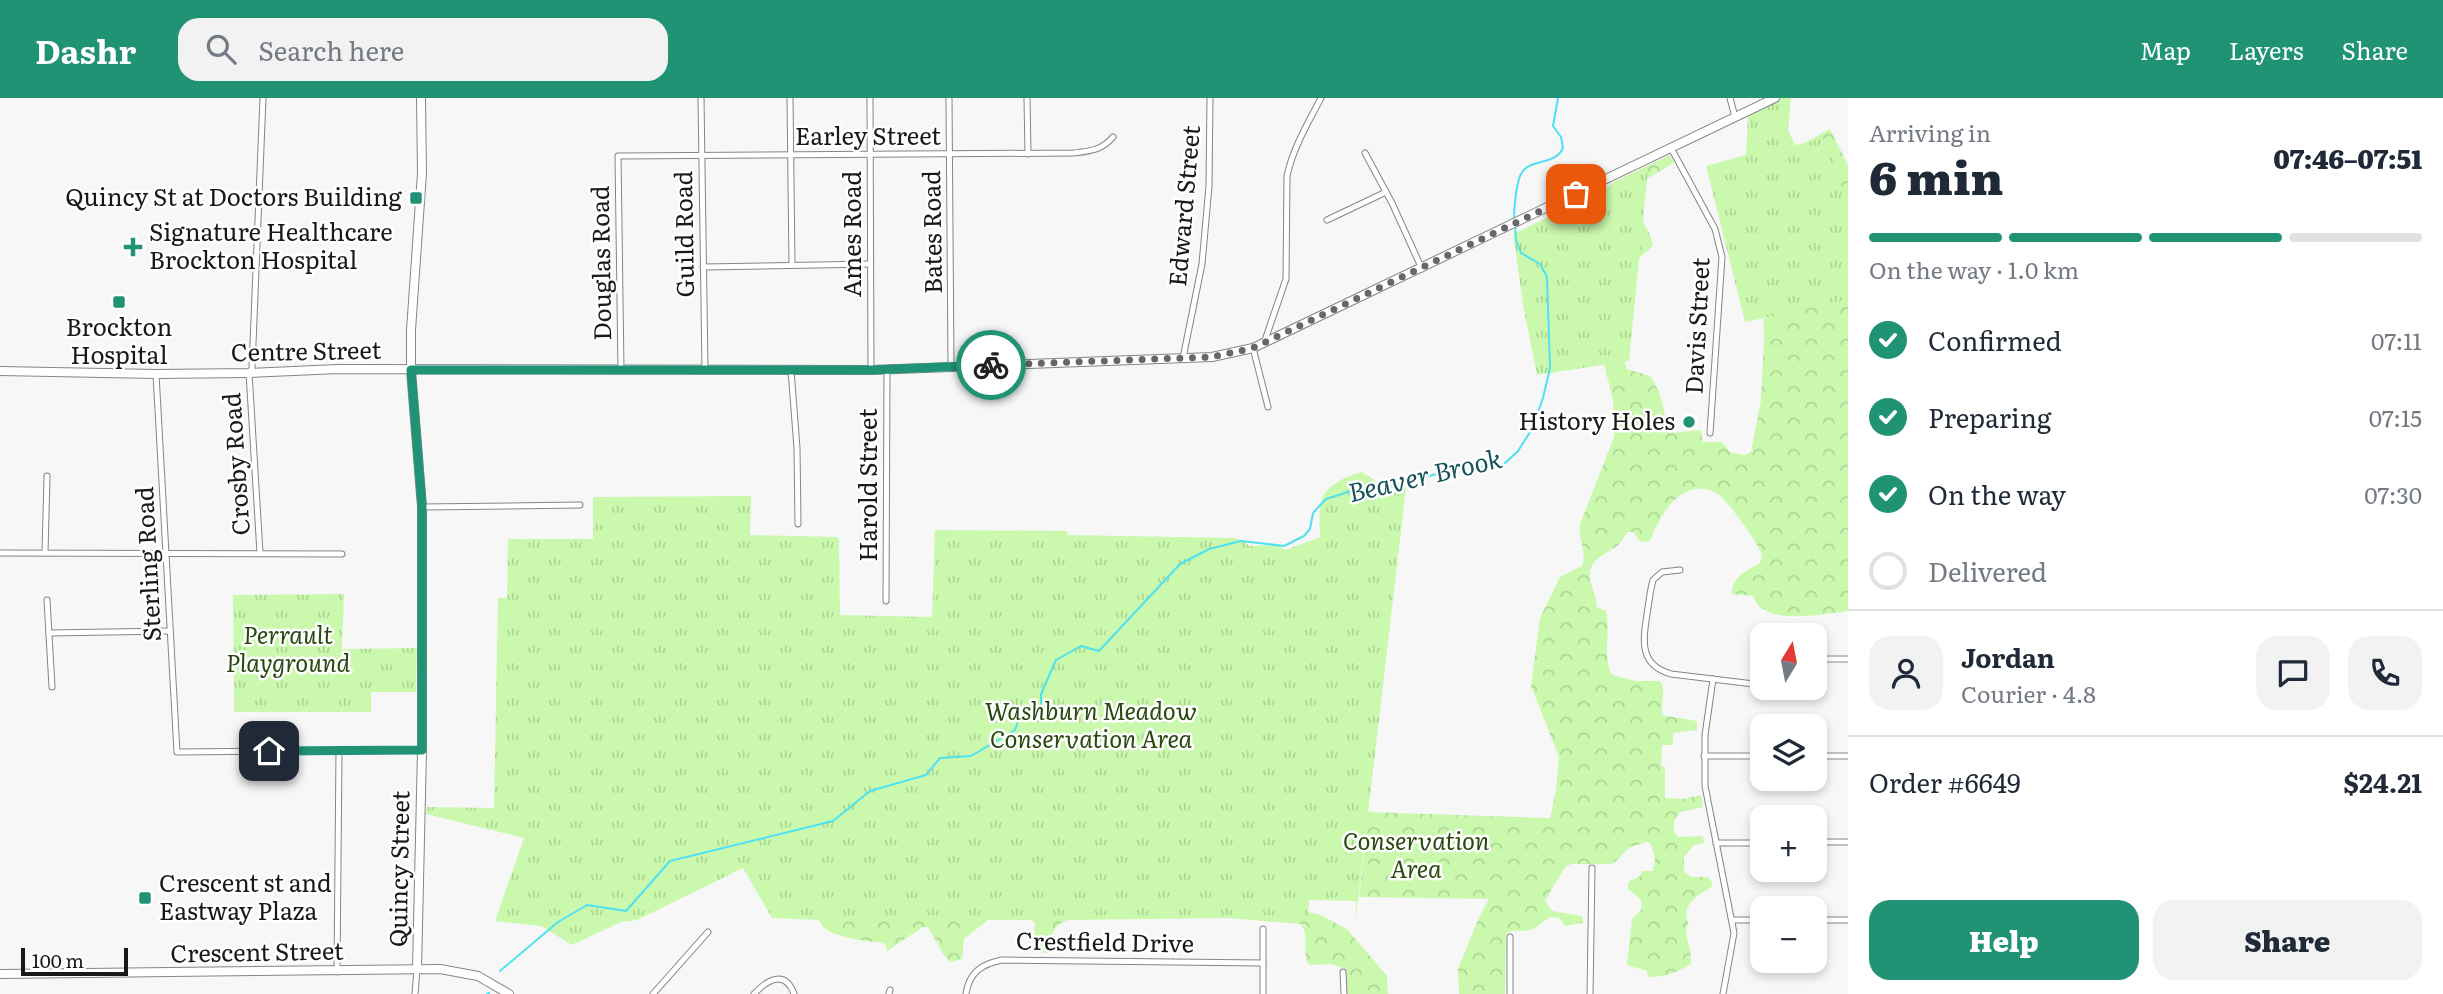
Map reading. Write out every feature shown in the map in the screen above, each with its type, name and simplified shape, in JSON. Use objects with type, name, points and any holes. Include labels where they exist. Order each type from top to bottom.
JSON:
[{"type":"main road","name":"Quincy Street","points":[[417,969],[422,750],[422,506],[411,370],[411,330],[422,173],[421,98]]},
{"type":"main road","name":"Centre Street","points":[[0,371],[248,373],[322,370],[871,370],[1212,357],[1253,348],[1775,98]]},
{"type":"main road","name":"Crescent Street","points":[[0,974],[440,969],[478,976],[509,994]]},
{"type":"street","name":"Crosby Road","points":[[260,553],[248,373],[252,368],[263,98]]},
{"type":"street","name":"Guild Road","points":[[701,98],[705,370]]},
{"type":"street","points":[[790,98],[792,265]]},
{"type":"street","name":"Ames Road","points":[[870,98],[871,370]]},
{"type":"street","name":"Bates Road","points":[[949,98],[951,366]]},
{"type":"street","points":[[1027,98],[1028,154]]},
{"type":"street","name":"Edward Street","points":[[1183,358],[1202,264],[1209,186],[1210,98]]},
{"type":"street","points":[[1264,342],[1286,279],[1289,166],[1295,148],[1321,98]]},
{"type":"street","points":[[1730,98],[1735,117]]},
{"type":"street","name":"Earley Street","points":[[618,156],[1028,154],[1096,151],[1113,137]]},
{"type":"street","name":"Davis Street","points":[[1671,148],[1715,229],[1722,257],[1710,433]]},
{"type":"street","points":[[1365,153],[1422,269]]},
{"type":"street","name":"Douglas Road","points":[[618,156],[621,370]]},
{"type":"street","points":[[1327,220],[1386,191]]},
{"type":"street","points":[[704,267],[870,264]]},
{"type":"street","points":[[1253,348],[1268,407]]},
{"type":"street","name":"Harold Street","points":[[886,601],[887,369]]},
{"type":"street","points":[[791,370],[797,448],[798,524]]},
{"type":"street","name":"Sterling Road","points":[[156,373],[177,752],[339,751]]},
{"type":"street","points":[[46,552],[47,476]]},
{"type":"street","points":[[422,506],[580,505]]},
{"type":"street","points":[[0,553],[342,554]]},
{"type":"street","points":[[1680,570],[1661,572],[1653,580],[1644,634],[1646,654],[1653,665],[1664,672],[1750,684]]},
{"type":"street","points":[[47,600],[52,687]]},
{"type":"street","points":[[49,633],[170,631]]},
{"type":"street","points":[[1827,659],[1848,659]]},
{"type":"street","points":[[1713,679],[1704,757],[1706,794],[1732,920],[1732,948],[1723,994]]},
{"type":"street","points":[[337,972],[339,751],[422,750]]},
{"type":"street","points":[[1704,757],[1750,756]]},
{"type":"street","points":[[1827,756],[1848,756]]},
{"type":"street","points":[[1827,842],[1848,842]]},
{"type":"street","points":[[1716,843],[1750,843]]},
{"type":"street","points":[[1590,994],[1592,868]]},
{"type":"street","points":[[1732,920],[1750,920]]},
{"type":"street","points":[[1827,920],[1848,920]]},
{"type":"street","points":[[1263,929],[1263,994]]},
{"type":"street","points":[[653,994],[708,932]]},
{"type":"street","points":[[1510,937],[1510,994]]},
{"type":"street","name":"Crestfield Drive","points":[[966,994],[967,984],[976,970],[1002,960],[1263,963]]},
{"type":"street","points":[[415,994],[417,969]]},
{"type":"street","points":[[1343,972],[1344,994]]},
{"type":"street","points":[[754,994],[775,978],[790,985],[794,994]]},
{"type":"green space","points":[[1767,98],[1791,98],[1788,130],[1795,145],[1829,138],[1848,212],[1848,299],[1745,322],[1706,166],[1746,155],[1748,115]]},
{"type":"green space","name":"Conservation Area","points":[[1830,129],[1848,165],[1848,611],[1810,616],[1781,615],[1768,612],[1759,606],[1753,596],[1732,594],[1737,579],[1760,563],[1762,554],[1721,496],[1704,489],[1682,494],[1674,501],[1660,520],[1650,541],[1641,542],[1633,532],[1628,532],[1618,545],[1596,560],[1591,568],[1590,578],[1597,607],[1606,611],[1607,652],[1612,675],[1636,681],[1660,681],[1663,687],[1662,715],[1697,721],[1697,730],[1673,733],[1673,745],[1662,745],[1661,766],[1665,767],[1665,798],[1684,799],[1701,795],[1703,807],[1680,812],[1674,824],[1678,837],[1703,836],[1704,843],[1694,845],[1684,857],[1684,872],[1692,877],[1708,877],[1712,882],[1712,887],[1688,906],[1689,925],[1686,932],[1691,964],[1671,974],[1648,977],[1647,971],[1627,965],[1632,919],[1641,910],[1642,904],[1628,889],[1628,882],[1640,876],[1642,871],[1653,871],[1655,858],[1651,844],[1647,842],[1630,847],[1611,864],[1571,864],[1565,867],[1545,901],[1552,911],[1582,916],[1583,923],[1565,926],[1559,918],[1550,917],[1532,929],[1510,931],[1506,934],[1505,994],[1459,994],[1458,969],[1489,899],[1359,897],[1368,812],[1550,818],[1559,757],[1531,686],[1540,618],[1560,577],[1582,566],[1584,555],[1580,524],[1614,437],[1613,400],[1598,340],[1602,192],[1614,182],[1670,155],[1674,163],[1634,186],[1637,209],[1653,246],[1631,265],[1618,342],[1627,369],[1650,376],[1655,384],[1669,433],[1701,430],[1703,442],[1722,442],[1730,452],[1745,455],[1751,452],[1761,400],[1763,261],[1793,149]]},
{"type":"green space","points":[[1648,170],[1629,361],[1537,375],[1513,234]]},
{"type":"green space","name":"Washburn Meadow Conservation Area","points":[[1362,472],[1377,482],[1383,482],[1389,477],[1396,482],[1407,480],[1356,916],[1356,901],[1309,900],[1308,917],[844,916],[843,921],[772,918],[743,868],[637,920],[621,922],[572,945],[541,926],[495,921],[524,838],[426,814],[427,807],[494,808],[498,598],[507,598],[508,539],[593,539],[593,497],[751,496],[750,535],[839,537],[840,615],[932,617],[935,530],[1067,531],[1068,535],[1235,538],[1245,541],[1249,546],[1277,545],[1285,550],[1320,537],[1323,496],[1337,482]]},
{"type":"green space","name":"Perrault Playground","points":[[344,594],[342,649],[417,648],[416,692],[371,692],[371,712],[234,712],[233,595]]},
{"type":"green space","points":[[1294,909],[1321,915],[1348,930],[1387,976],[1388,994],[1346,994],[1346,969],[1332,964],[1309,965],[1301,924],[1227,918],[1068,920],[1055,929],[1050,953],[1033,952],[1035,924],[1031,920],[988,920],[964,939],[962,959],[950,962],[928,927],[923,927],[887,951],[885,944],[880,942],[850,938],[828,931],[816,911]]},
{"type":"waterway","name":"Beaver Brook","points":[[1514,220],[1521,174],[1530,166],[1559,154],[1563,148],[1561,137],[1553,126],[1558,98]]},
{"type":"waterway","name":"Beaver Brook","points":[[500,971],[558,922],[587,905],[626,911],[670,861],[833,821],[870,791],[926,775],[940,758],[971,756],[1015,730],[1023,709],[1041,709],[1041,694],[1056,660],[1081,646],[1099,651],[1180,564],[1209,549],[1241,541],[1284,546],[1304,536],[1310,529],[1313,513],[1326,499],[1367,486],[1394,486],[1447,471],[1458,464],[1468,463],[1479,467],[1504,464],[1518,451],[1532,429],[1550,368],[1547,277],[1540,264],[1521,253],[1516,240],[1515,225]]},
{"type":"way so far","points":[[991,365],[1212,357],[1253,348],[1576,194]]},
{"type":"place","name":"Quincy St at Doctors Building","points":[[416,198]]},
{"type":"place","name":"Signature Healthcare Brockton Hospital","points":[[133,247]]},
{"type":"place","name":"Brockton Hospital","points":[[119,302]]},
{"type":"place","name":"History Holes","points":[[1689,422]]},
{"type":"place","name":"Crescent st and Eastway Plaza","points":[[145,898]]},
{"type":"route","points":[[269,751],[422,750],[422,506],[411,370],[871,370],[991,365]]}]
